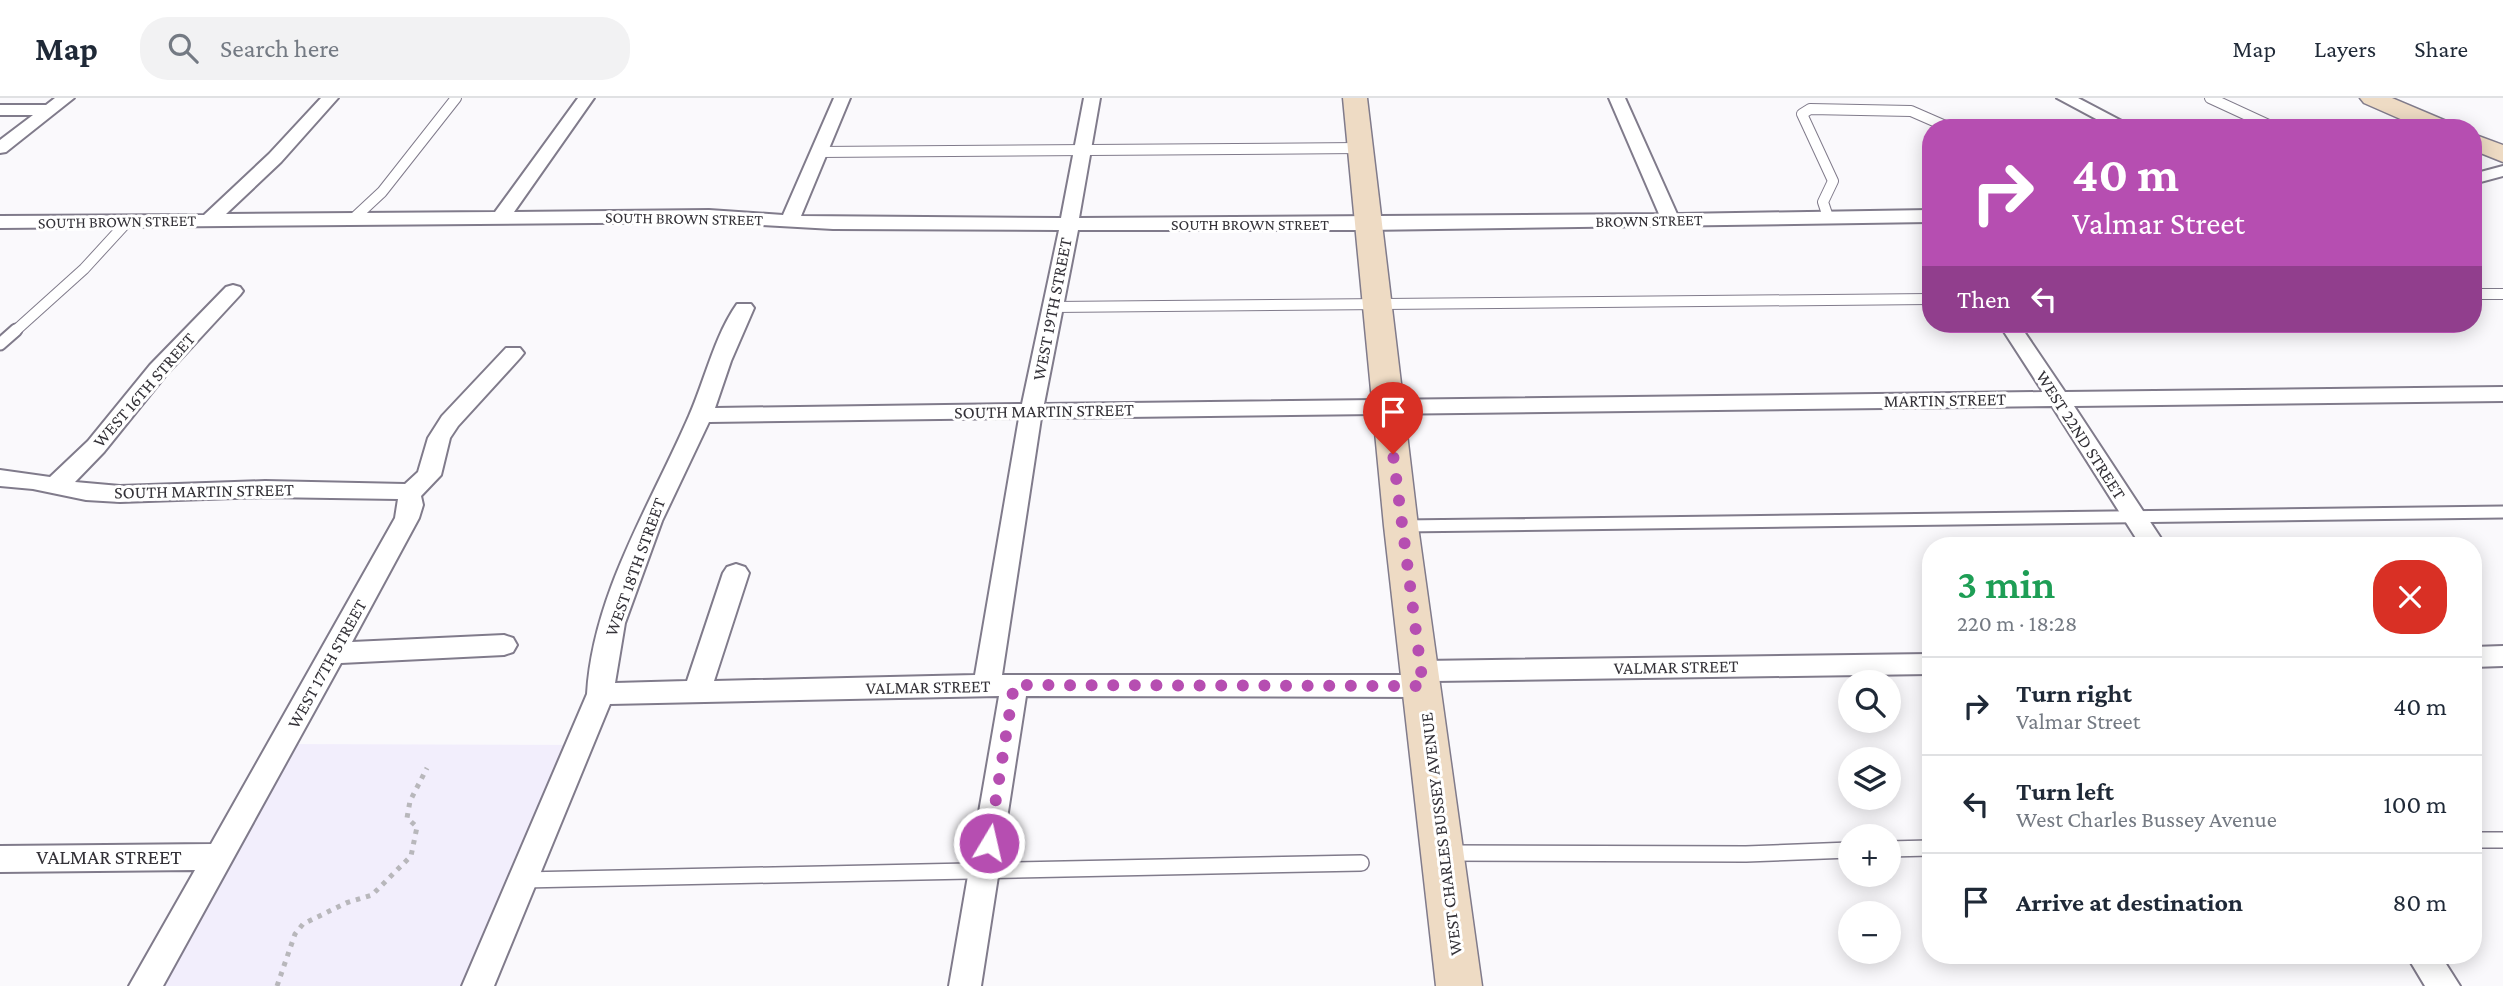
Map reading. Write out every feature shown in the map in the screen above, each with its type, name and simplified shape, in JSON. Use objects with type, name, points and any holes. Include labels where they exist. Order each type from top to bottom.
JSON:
[{"type":"street","points":[[0,148],[66,98]]},
{"type":"street","points":[[209,220],[275,158],[330,98]]},
{"type":"street","points":[[501,217],[586,98]]},
{"type":"street","points":[[790,220],[842,98]]},
{"type":"street","name":"WEST 19TH STREET","points":[[965,986],[984,869],[1031,412],[1055,307],[1092,98]]},
{"type":"street","name":"WEST CHARLES BUSSEY AVENUE","points":[[1355,98],[1401,526],[1460,986]]},
{"type":"street","points":[[1617,98],[1670,219]]},
{"type":"street","points":[[2065,98],[2108,119]]},
{"type":"street","points":[[2372,98],[2421,119]]},
{"type":"street","points":[[0,110],[51,110]]},
{"type":"street","points":[[2482,145],[2503,154]]},
{"type":"street","points":[[2482,177],[2503,171]]},
{"type":"street","name":"SOUTH BROWN STREET","points":[[0,222],[709,216],[929,224],[1367,224]]},
{"type":"street","name":"BROWN STREET","points":[[1367,224],[1922,216]]},
{"type":"street","name":"WEST 16TH STREET","points":[[54,486],[73,472],[100,443],[158,370],[233,291]]},
{"type":"street","name":"WEST 18TH STREET","points":[[478,986],[601,694],[602,673],[612,623],[650,521],[701,415],[720,361],[744,308]]},
{"type":"street","name":"WEST 22ND STREET","points":[[2015,333],[2148,537]]},
{"type":"street","name":"WEST 17TH STREET","points":[[145,986],[254,797],[407,518],[411,505],[409,494],[429,475],[439,439],[450,421],[513,353]]},
{"type":"street","name":"MARTIN STREET","points":[[1387,406],[2503,394]]},
{"type":"street","name":"SOUTH MARTIN STREET","points":[[701,415],[1387,406]]},
{"type":"street","name":"SOUTH MARTIN STREET","points":[[0,478],[86,492],[120,494],[265,489],[397,490],[409,494]]},
{"type":"street","points":[[697,692],[736,573]]},
{"type":"street","points":[[332,653],[504,645]]},
{"type":"street","points":[[2482,657],[2503,656]]},
{"type":"street","name":"VALMAR STREET","points":[[601,694],[1422,678],[1922,664]]},
{"type":"street","name":"VALMAR STREET","points":[[0,859],[218,857]]},
{"type":"street","points":[[2429,964],[2444,986]]},
{"type":"lane","points":[[352,219],[364,210],[403,167],[414,149],[456,98]]},
{"type":"lane","points":[[2210,98],[2256,119]]},
{"type":"lane","points":[[1828,217],[1822,205],[1822,198],[1833,181],[1803,121],[1802,114],[1805,111],[1810,108],[1911,111],[1929,119]]},
{"type":"lane","points":[[819,152],[1360,148]]},
{"type":"lane","points":[[0,344],[84,268],[128,221]]},
{"type":"lane","points":[[2482,294],[2503,294]]},
{"type":"lane","points":[[1055,307],[1922,299]]},
{"type":"lane","points":[[1401,526],[2503,512]]},
{"type":"lane","points":[[2482,840],[2503,840]]},
{"type":"lane","points":[[1901,849],[1922,848]]},
{"type":"lane","points":[[1444,853],[1746,854],[1838,850]]},
{"type":"lane","points":[[523,880],[895,875],[984,869],[1361,863]]},
{"type":"path","points":[[276,986],[295,934],[303,924],[346,903],[372,895],[411,856],[417,827],[407,818],[410,801],[427,768]]},
{"type":"shaded area","points":[[283,744],[580,745],[478,986],[144,986]]},
{"type":"route","points":[[989,843],[1014,685],[1423,686],[1393,454]]}]
